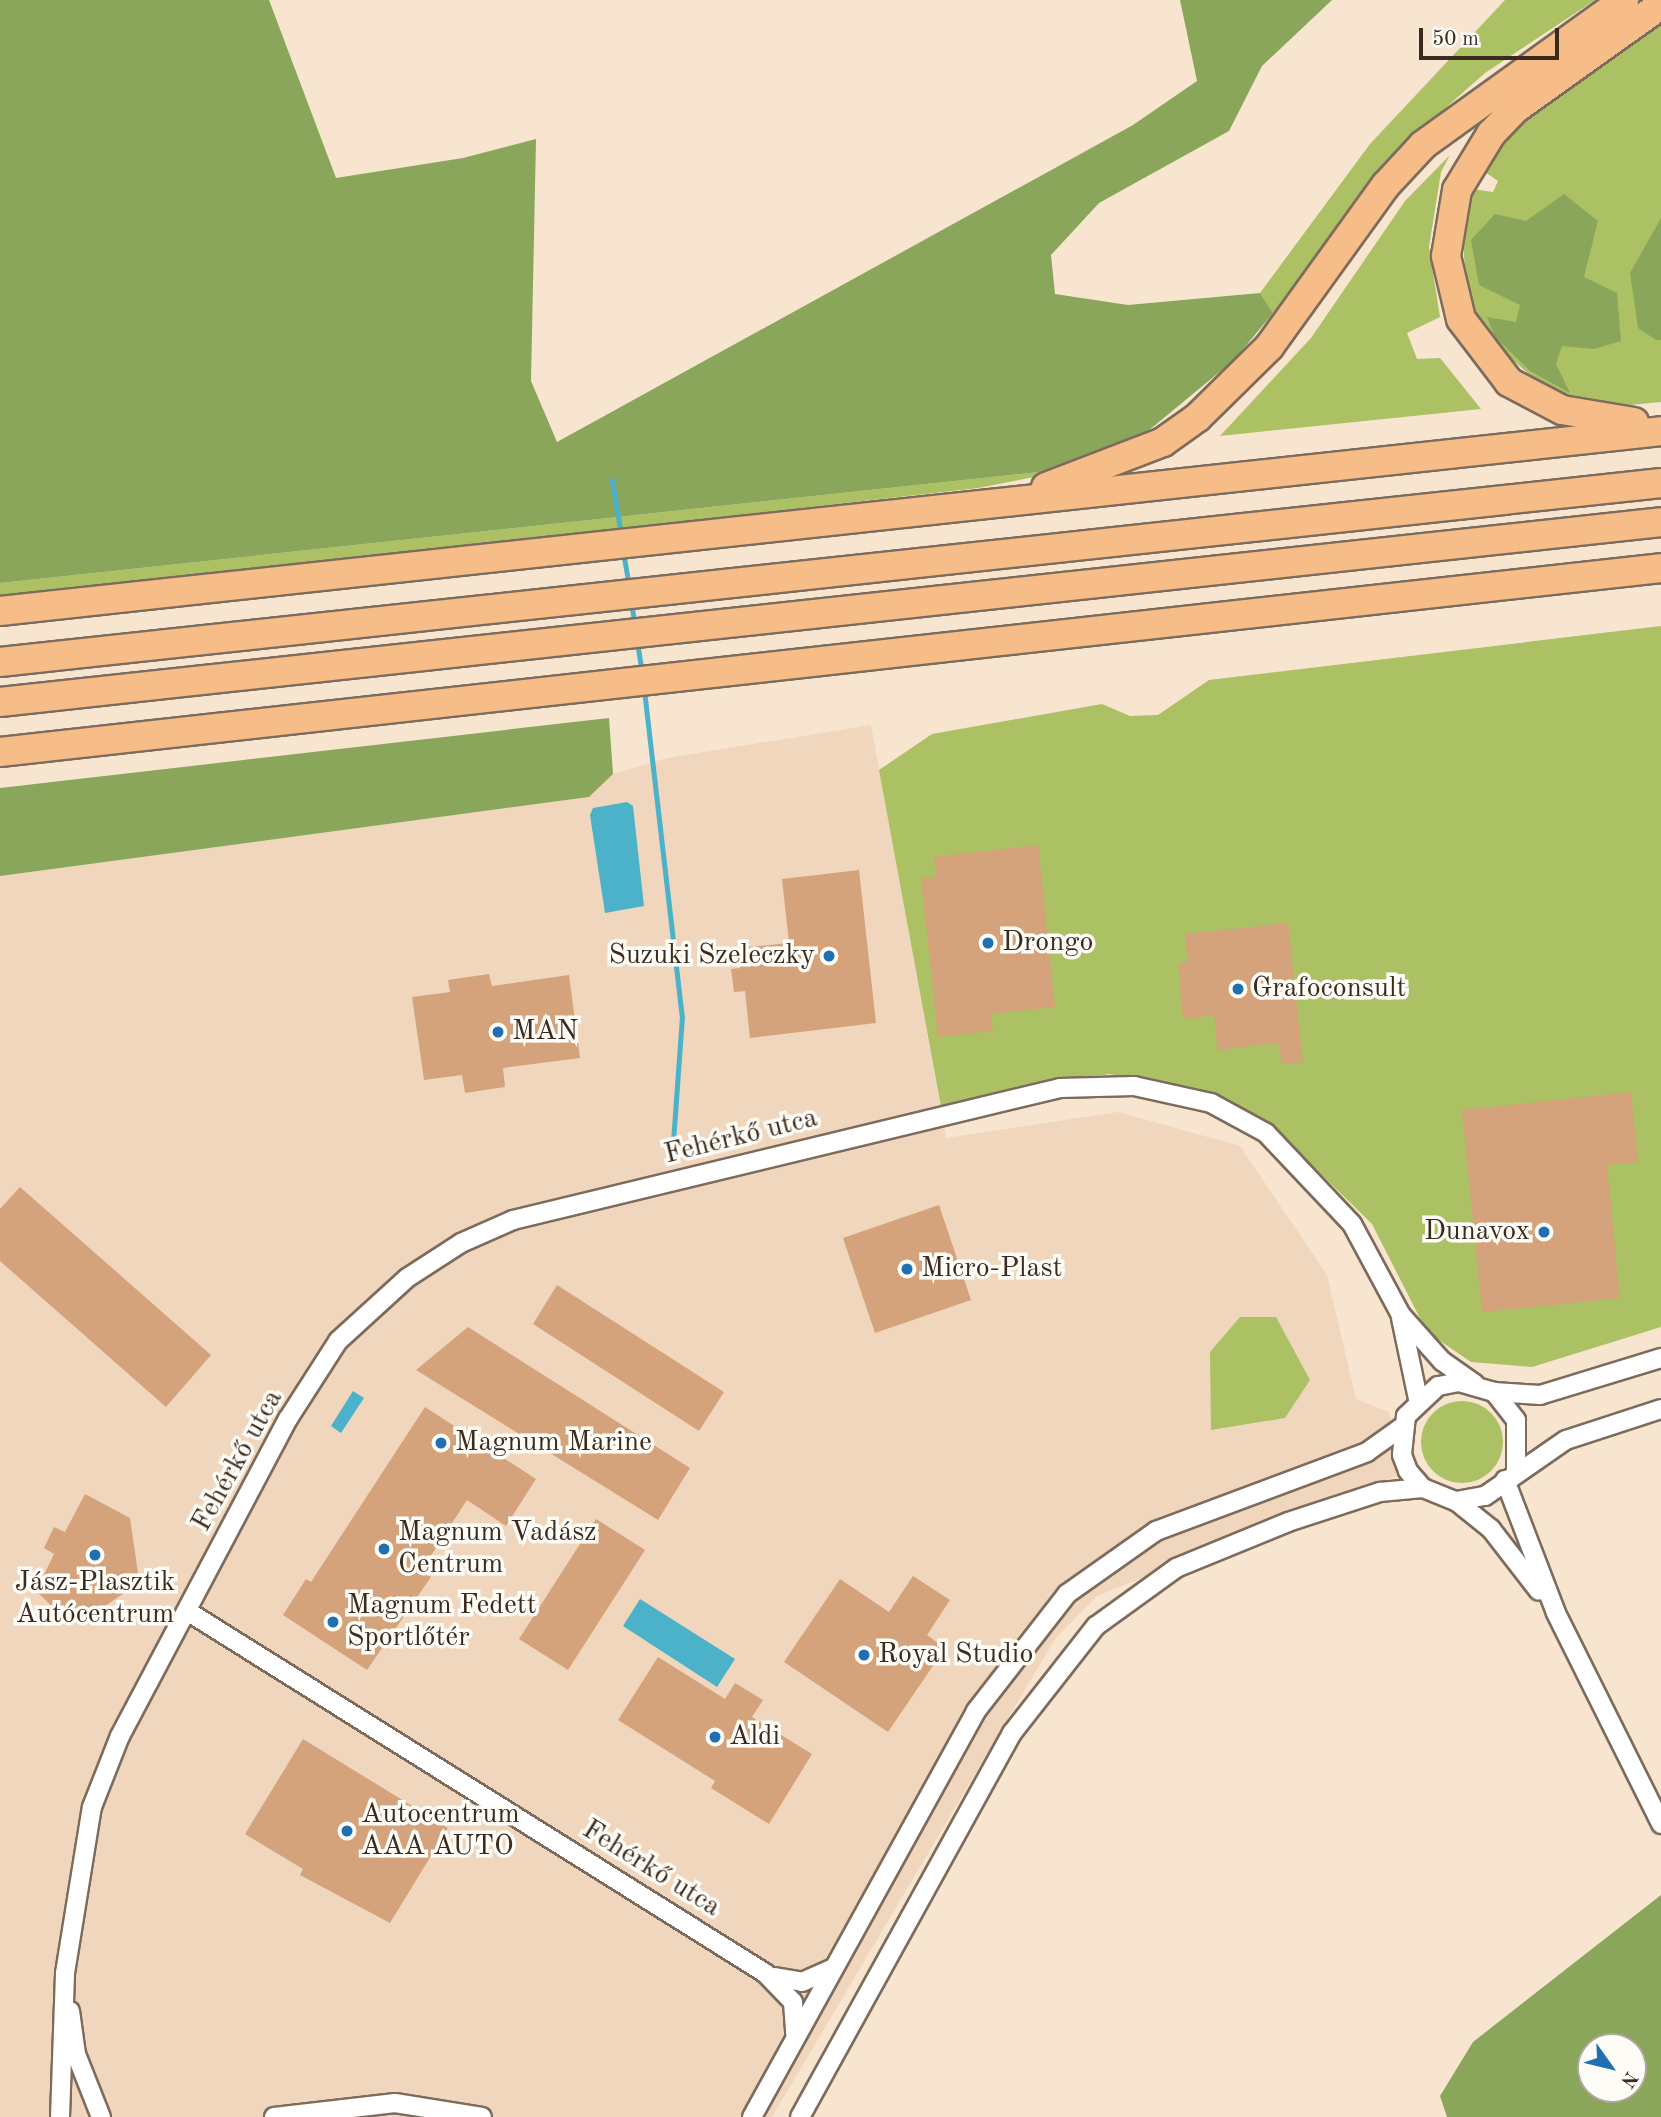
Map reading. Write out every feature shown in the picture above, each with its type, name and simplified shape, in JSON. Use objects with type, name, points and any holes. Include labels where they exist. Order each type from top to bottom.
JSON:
[{"type":"highway","points":[[980,504],[1088,475],[1163,442],[1198,417],[1269,347],[1386,185],[1423,145],[1624,0]]},
{"type":"highway","points":[[1661,5],[1515,109],[1491,134],[1457,190],[1446,256],[1461,319],[1508,382],[1536,399],[1595,420],[1661,423]]},
{"type":"highway","points":[[0,611],[648,538],[1661,431]]},
{"type":"highway","points":[[0,662],[614,593],[1661,483]]},
{"type":"highway","points":[[0,702],[1661,522]]},
{"type":"highway","points":[[2,752],[1661,568]]},
{"type":"street","name":"Fehérkő utca","points":[[60,2117],[65,1973],[92,1807],[155,1663],[187,1611],[288,1419],[338,1341],[407,1278],[513,1220],[1060,1088],[1134,1086],[1211,1103],[1266,1133],[1314,1178],[1352,1224],[1401,1315]]},
{"type":"street","points":[[1401,1315],[1442,1361],[1475,1384],[1494,1392],[1540,1395],[1661,1358]]},
{"type":"street","points":[[1401,1315],[1418,1399]]},
{"type":"street","points":[[752,2117],[976,1711],[1068,1594],[1156,1531],[1367,1452],[1402,1427],[1418,1399],[1438,1386],[1475,1384]]},
{"type":"street","points":[[1494,1392],[1516,1420],[1510,1475],[1556,1613],[1661,1824]]},
{"type":"street","points":[[1456,1501],[1485,1496],[1510,1475],[1566,1440],[1661,1409]]},
{"type":"street","points":[[1402,1427],[1402,1455],[1423,1488]]},
{"type":"street","points":[[800,2117],[1012,1733],[1096,1626],[1176,1568],[1288,1522],[1380,1492],[1423,1488],[1456,1501],[1491,1529],[1556,1613]]},
{"type":"street","name":"Fehérkő utca","points":[[187,1611],[765,1973]]},
{"type":"street","points":[[765,1973],[802,1982],[836,1966]]},
{"type":"street","name":"Fehérkő utca","points":[[65,1973],[76,2054],[101,2117]]},
{"type":"street","points":[[765,1973],[793,2002],[793,2041]]},
{"type":"street","points":[[274,2117],[395,2103],[482,2117]]},
{"type":"shaded area","points":[[871,725],[946,1138],[1118,1112],[1240,1146],[1327,1275],[1356,1399],[1389,1412],[1404,1473],[1097,1596],[1055,1639],[772,2117],[0,2117],[0,876],[589,797],[613,774],[667,758]]},
{"type":"green space","points":[[0,0],[269,0],[336,178],[463,158],[536,139],[531,381],[557,442],[1133,125],[1197,81],[1180,0],[1332,0],[1262,66],[1229,131],[1099,203],[1051,255],[1055,294],[1128,305],[1260,293],[1273,313],[1234,360],[1125,450],[1085,467],[0,583]]},
{"type":"green space","points":[[1505,0],[1595,0],[1485,73],[1390,157],[1273,313],[1260,293],[1370,144]]},
{"type":"green space","points":[[1661,15],[1661,402],[1630,405],[1569,397],[1530,375],[1491,341],[1467,295],[1463,242],[1472,189],[1493,192],[1498,181],[1482,170],[1506,133]]},
{"type":"green space","points":[[1450,155],[1441,172],[1429,247],[1440,317],[1407,333],[1417,359],[1440,358],[1481,409],[1220,436],[1311,338],[1405,201]]},
{"type":"green space","points":[[1564,194],[1598,221],[1584,277],[1617,293],[1621,341],[1594,349],[1562,346],[1556,364],[1570,393],[1530,371],[1495,337],[1487,317],[1516,322],[1520,305],[1479,285],[1471,240],[1495,214],[1526,221]]},
{"type":"green space","points":[[1661,218],[1661,340],[1656,340],[1638,328],[1630,273]]},
{"type":"green space","points":[[1085,467],[978,488],[0,599],[0,583]]},
{"type":"green space","points":[[1661,626],[1661,1327],[1532,1367],[1471,1362],[1427,1332],[1372,1224],[1276,1130],[1181,1086],[1109,1074],[941,1107],[879,770],[932,734],[1102,704],[1130,716],[1158,715],[1209,680]]},
{"type":"green space","points":[[609,718],[613,774],[589,797],[0,876],[0,788]]},
{"type":"green space","points":[[1240,1317],[1276,1317],[1310,1380],[1285,1418],[1211,1430],[1210,1352]]},
{"type":"green space","points":[[1462,1401],[1478,1404],[1491,1413],[1500,1426],[1503,1442],[1500,1458],[1491,1471],[1478,1480],[1462,1483],[1446,1480],[1433,1471],[1424,1458],[1421,1442],[1424,1426],[1433,1413],[1446,1404]]},
{"type":"green space","points":[[1661,1895],[1661,2117],[1447,2117],[1440,2096],[1473,2042]]},
{"type":"water","points":[[627,802],[633,806],[644,906],[605,913],[590,815],[593,808]]},
{"type":"water","points":[[353,1391],[364,1398],[341,1433],[331,1426]]},
{"type":"water","points":[[640,1599],[735,1659],[717,1687],[623,1626]]},
{"type":"building","name":"Drongo","points":[[1038,845],[1055,1007],[991,1014],[993,1031],[938,1037],[921,878],[936,877],[934,857]]},
{"type":"building","name":"Suzuki Szeleczky","points":[[859,870],[876,1023],[750,1038],[745,991],[734,992],[731,969],[740,968],[738,948],[789,943],[782,879]]},
{"type":"building","name":"Grafoconsult","points":[[1288,923],[1303,1062],[1282,1064],[1279,1043],[1218,1050],[1214,1015],[1183,1019],[1178,963],[1188,962],[1185,934]]},
{"type":"building","points":[[489,974],[492,986],[569,975],[580,1058],[503,1068],[505,1087],[465,1093],[462,1075],[424,1080],[412,997],[450,992],[448,980]]},
{"type":"building","name":"Dunavox","points":[[1631,1092],[1638,1162],[1607,1165],[1620,1298],[1482,1312],[1462,1110]]},
{"type":"building","points":[[20,1187],[211,1355],[166,1407],[0,1261],[0,1209]]},
{"type":"building","name":"Micro-Plast","points":[[939,1205],[971,1300],[875,1333],[843,1238]]},
{"type":"building","points":[[557,1285],[724,1392],[699,1431],[533,1324]]},
{"type":"building","points":[[468,1327],[690,1468],[658,1520],[416,1370]]},
{"type":"building","points":[[425,1407],[536,1479],[506,1526],[467,1500],[421,1571],[431,1577],[367,1670],[283,1615],[306,1579],[311,1582]]},
{"type":"building","name":"Jász-Plasztik Autócentrum","points":[[85,1494],[130,1518],[138,1573],[133,1587],[105,1606],[87,1608],[88,1616],[58,1612],[36,1591],[54,1554],[44,1548],[54,1527],[65,1532]]},
{"type":"building","points":[[596,1519],[645,1550],[568,1670],[519,1639]]},
{"type":"building","name":"Royal Studio","points":[[913,1576],[950,1600],[927,1635],[945,1648],[888,1732],[784,1662],[840,1579],[889,1612]]},
{"type":"building","name":"Aldi","points":[[658,1657],[725,1699],[735,1683],[763,1700],[752,1717],[812,1754],[769,1824],[711,1788],[715,1781],[618,1720]]},
{"type":"building","name":"Autocentrum AAA AUTO","points":[[303,1739],[448,1828],[390,1923],[300,1875],[303,1869],[245,1834]]},
{"type":"waterway","points":[[612,480],[621,535]]},
{"type":"waterway","points":[[623,552],[629,587]]},
{"type":"waterway","points":[[631,604],[635,625]]},
{"type":"waterway","points":[[637,642],[642,674]]},
{"type":"waterway","points":[[644,690],[682,1016],[673,1143]]},
{"type":"place","name":"Drongo","points":[[988,943]]},
{"type":"place","name":"Suzuki Szeleczky","points":[[829,956]]},
{"type":"place","name":"Grafoconsult","points":[[1238,989]]},
{"type":"place","name":"MAN","points":[[498,1032]]},
{"type":"place","name":"Dunavox","points":[[1544,1232]]},
{"type":"place","name":"Micro-Plast","points":[[907,1269]]},
{"type":"place","name":"Magnum Marine","points":[[441,1443]]},
{"type":"place","name":"Magnum Vadász Centrum","points":[[384,1549]]},
{"type":"place","name":"Jász-Plasztik Autócentrum","points":[[95,1555]]},
{"type":"place","name":"Magnum Fedett Sportlőtér","points":[[333,1622]]},
{"type":"place","name":"Royal Studio","points":[[864,1655]]},
{"type":"place","name":"Aldi","points":[[715,1737]]},
{"type":"place","name":"Autocentrum AAA AUTO","points":[[347,1831]]}]
